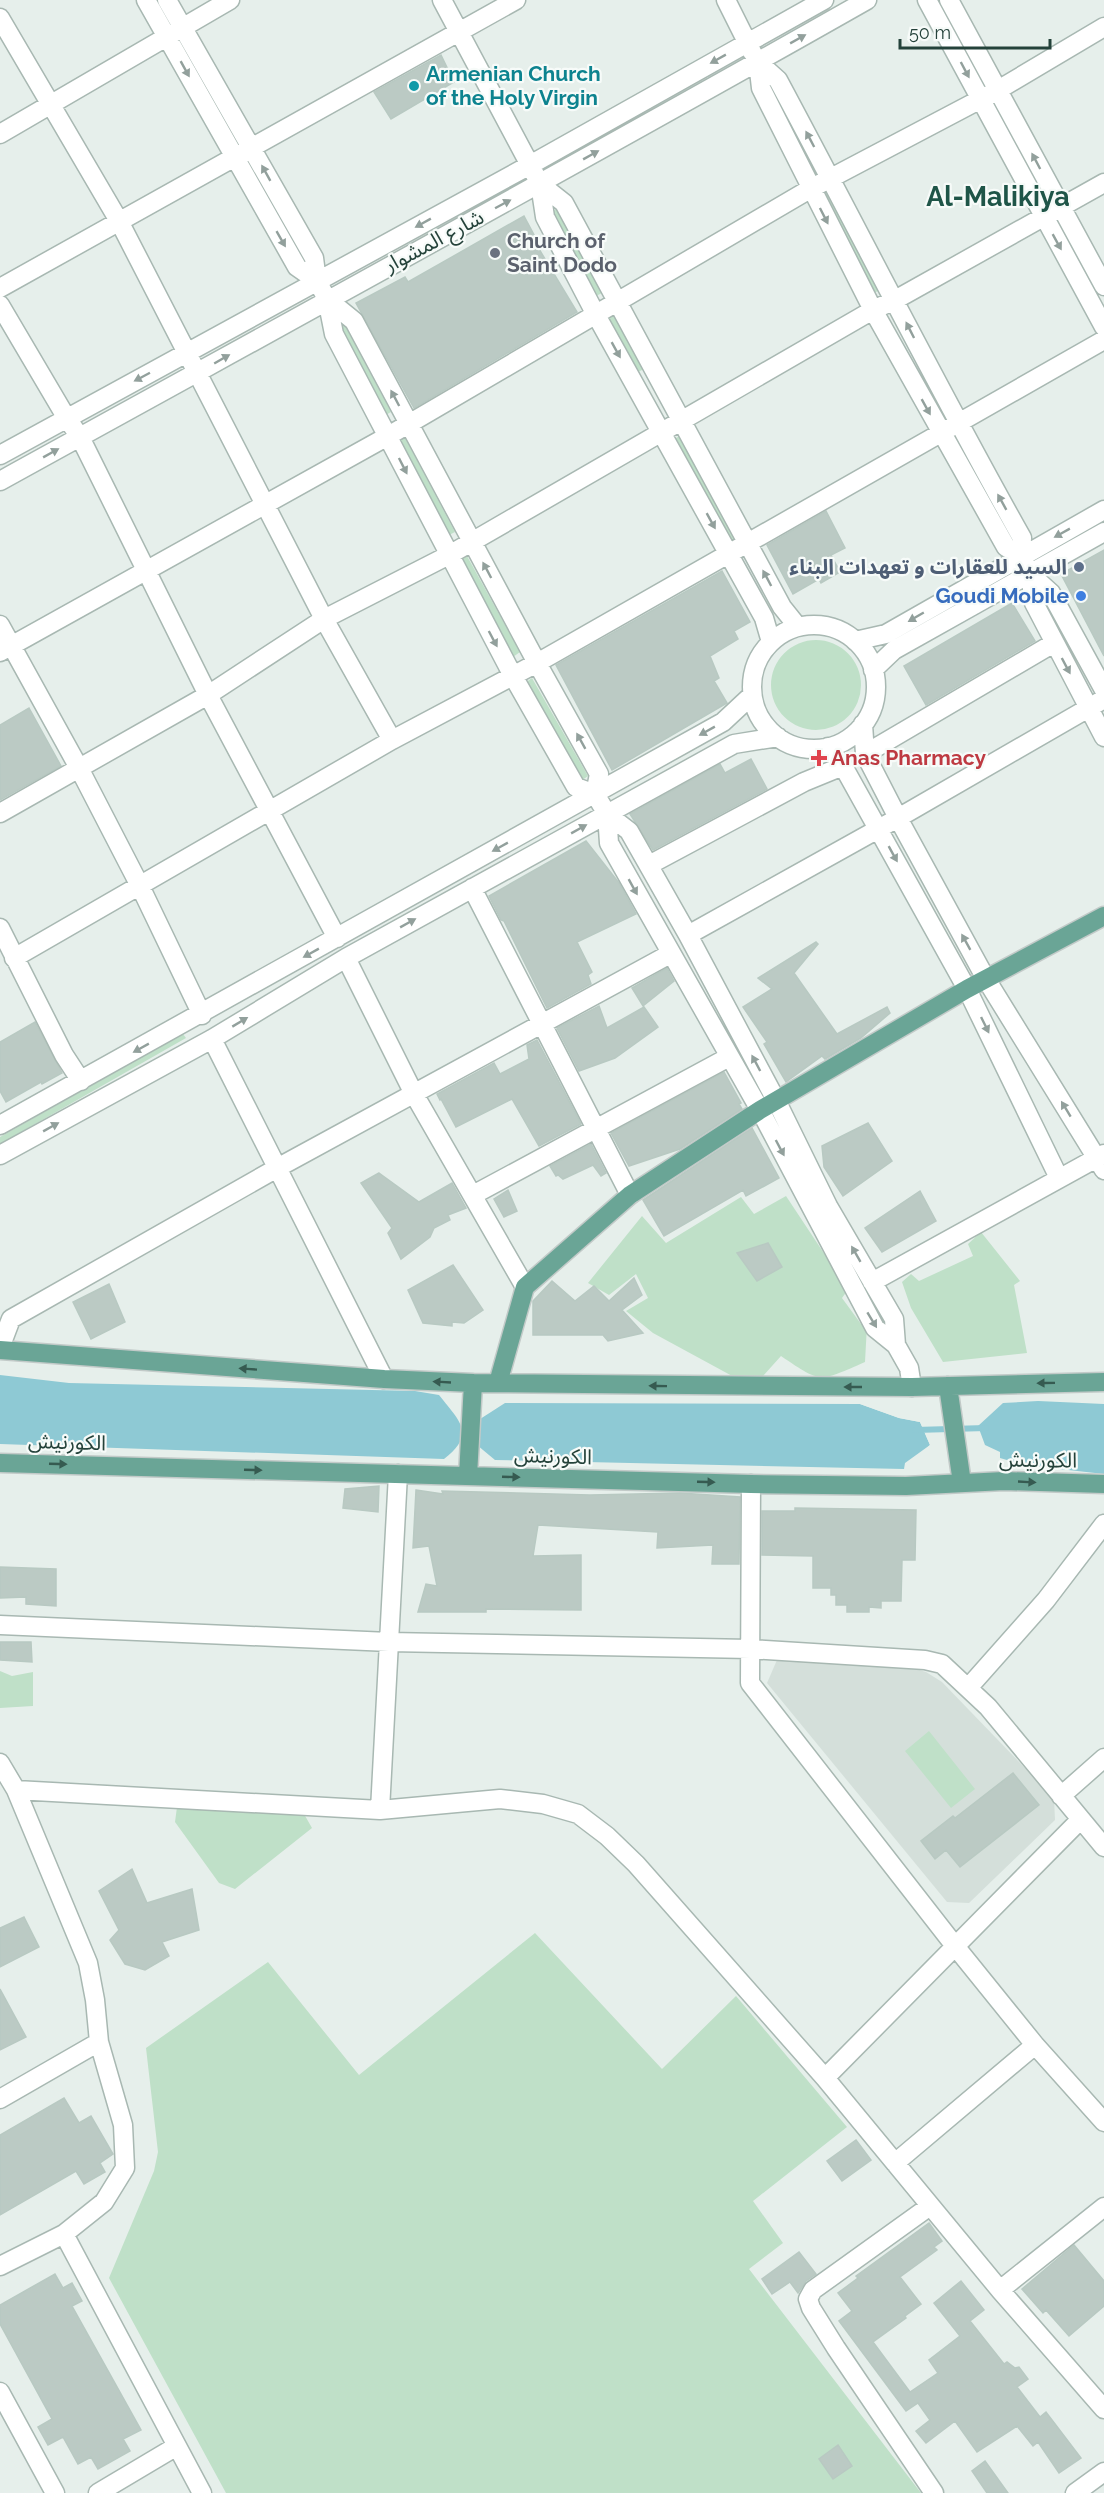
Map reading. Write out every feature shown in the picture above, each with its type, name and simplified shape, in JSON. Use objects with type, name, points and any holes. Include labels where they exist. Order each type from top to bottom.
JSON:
[{"type":"main road","points":[[498,1383],[525,1287],[630,1195],[760,1110],[967,989],[1104,916]]},
{"type":"main road","points":[[0,1349],[61,1356],[384,1379],[472,1391],[498,1383],[912,1387],[949,1392],[1104,1382]]},
{"type":"main road","points":[[469,1468],[472,1391]]},
{"type":"main road","points":[[949,1392],[962,1483]]},
{"type":"main road","name":"الكورنيش","points":[[0,1463],[398,1474],[469,1468],[751,1484],[906,1486],[1004,1481],[1104,1484]]},
{"type":"street","points":[[146,0],[175,32],[251,147],[314,258],[317,281],[327,299],[334,334],[513,676],[576,787],[595,794],[607,814],[629,831],[649,865],[777,1102],[828,1206],[894,1319],[896,1345]]},
{"type":"street","points":[[167,0],[175,32],[234,156],[297,267],[317,281]]},
{"type":"street","points":[[0,134],[230,0]]},
{"type":"street","points":[[442,0],[540,184],[545,217],[595,313],[764,618],[771,642]]},
{"type":"street","points":[[0,288],[516,0]]},
{"type":"street","points":[[726,0],[758,62],[778,80],[895,300],[957,423],[1022,538],[1021,556],[1030,574],[1034,603],[1054,643],[1096,704],[1104,737]]},
{"type":"street","name":"شارع المشوار","points":[[0,455],[530,165],[824,0]]},
{"type":"street","name":"شارع المشوار","points":[[0,481],[196,374],[327,299],[540,184],[867,0]]},
{"type":"street","points":[[927,0],[1104,327]]},
{"type":"street","points":[[949,0],[1104,286]]},
{"type":"street","points":[[0,18],[119,221],[324,619],[392,740]]},
{"type":"street","points":[[5,648],[388,436],[810,189],[998,90],[1104,27]]},
{"type":"street","points":[[758,62],[761,88],[873,310],[1006,547],[1021,556]]},
{"type":"street","points":[[0,813],[208,695],[324,619],[449,555],[683,422],[873,310],[1061,209],[1104,183]]},
{"type":"street","points":[[540,184],[564,203],[782,607],[798,627]]},
{"type":"street","points":[[327,299],[354,321],[599,774],[595,794]]},
{"type":"street","points":[[0,305],[66,417],[80,436],[208,695],[337,938]]},
{"type":"street","points":[[14,958],[392,740],[537,663],[1104,340]]},
{"type":"street","points":[[855,641],[886,634],[1104,510]]},
{"type":"street","points":[[873,670],[894,650],[1104,532]]},
{"type":"street","points":[[1030,574],[1051,593],[1104,690]]},
{"type":"street","points":[[0,625],[5,648],[79,768],[202,1014]]},
{"type":"street","points":[[818,625],[838,630],[855,641],[866,654],[873,670],[874,698],[863,724],[845,740],[828,747],[799,747],[778,737],[761,719],[752,695],[753,676],[759,658],[771,642],[783,633],[798,627],[818,625]]},
{"type":"street","points":[[865,754],[1054,643]]},
{"type":"street","points":[[0,1125],[723,722],[752,695]]},
{"type":"street","points":[[688,935],[1096,704]]},
{"type":"street","points":[[863,724],[865,754],[898,818],[986,979],[1101,1161],[1059,1178],[872,1282]]},
{"type":"street","points":[[0,1155],[212,1039],[346,958],[734,744],[778,737]]},
{"type":"street","points":[[828,747],[843,766],[879,828],[967,989],[1059,1178]]},
{"type":"street","points":[[649,865],[804,782],[843,766]]},
{"type":"street","points":[[607,814],[609,843],[760,1110],[875,1328],[896,1345],[909,1368],[912,1387]]},
{"type":"street","points":[[472,888],[630,1195]]},
{"type":"street","points":[[0,928],[64,1054],[81,1080]]},
{"type":"street","points":[[0,1349],[11,1319],[279,1167],[670,954]]},
{"type":"street","points":[[346,958],[414,1094],[525,1287]]},
{"type":"street","points":[[212,1039],[279,1167],[384,1379]]},
{"type":"street","points":[[473,1195],[729,1057]]},
{"type":"street","points":[[380,1810],[398,1474]]},
{"type":"street","points":[[751,1484],[750,1683],[955,1946],[1035,2045],[1104,2122]]},
{"type":"street","points":[[968,1688],[1046,1600],[1104,1524]]},
{"type":"street","points":[[0,1625],[389,1642],[750,1649],[925,1660],[942,1664],[988,1707],[1080,1820],[1102,1843]]},
{"type":"street","points":[[1061,1796],[1104,1758]]},
{"type":"street","points":[[0,1763],[16,1790],[88,1963],[95,2000],[99,2042],[123,2125],[125,2168],[104,2202],[64,2234],[0,2266]]},
{"type":"street","points":[[16,1790],[380,1810],[500,1799],[543,1804],[579,1814],[607,1836],[636,1864],[825,2078],[1000,2290],[1104,2409]]},
{"type":"street","points":[[825,2078],[1080,1820]]},
{"type":"street","points":[[0,2099],[99,2042]]},
{"type":"street","points":[[895,2163],[1035,2045]]},
{"type":"street","points":[[930,2206],[813,2290],[808,2298],[811,2308],[836,2348],[934,2493]]},
{"type":"street","points":[[1000,2290],[1104,2207]]},
{"type":"street","points":[[64,2234],[202,2493]]},
{"type":"street","points":[[0,2392],[55,2493]]},
{"type":"street","points":[[99,2493],[177,2446]]},
{"type":"street","points":[[1075,2493],[1104,2472]]},
{"type":"shaded area","points":[[777,1660],[907,1666],[926,1672],[942,1682],[1054,1798],[1055,1820],[969,1903],[947,1902],[767,1683]]},
{"type":"green space","points":[[829,193],[881,290],[873,293],[821,197]]},
{"type":"green space","points":[[559,208],[604,292],[596,296],[551,212]]},
{"type":"green space","points":[[612,312],[644,369],[636,373],[604,316]]},
{"type":"green space","points":[[343,322],[391,412],[384,416],[335,326]]},
{"type":"green space","points":[[681,435],[738,538],[730,542],[673,440]]},
{"type":"green space","points":[[404,436],[455,532],[447,536],[395,440]]},
{"type":"green space","points":[[467,556],[520,652],[513,657],[459,560]]},
{"type":"green space","points":[[816,640],[833,643],[848,653],[858,668],[861,685],[858,702],[848,717],[833,727],[816,730],[799,727],[784,717],[774,702],[771,685],[774,668],[784,653],[799,643]]},
{"type":"green space","points":[[532,678],[588,776],[581,781],[525,683]]},
{"type":"green space","points":[[183,1034],[186,1038],[0,1144],[0,1137]]},
{"type":"green space","points":[[786,1196],[839,1276],[847,1291],[842,1298],[861,1324],[867,1325],[865,1362],[821,1377],[805,1372],[781,1356],[763,1376],[734,1377],[653,1333],[626,1311],[648,1298],[636,1274],[609,1295],[588,1283],[642,1216],[666,1243],[741,1197],[754,1214]]},
{"type":"green space","points":[[981,1232],[1020,1281],[1014,1285],[1027,1353],[943,1362],[911,1308],[902,1282],[911,1274],[919,1281],[973,1256],[968,1244]]},
{"type":"green space","points":[[0,1671],[12,1676],[33,1672],[33,1706],[0,1708]]},
{"type":"green space","points":[[929,1731],[975,1789],[951,1808],[905,1751]]},
{"type":"green space","points":[[177,1807],[304,1814],[312,1828],[235,1889],[219,1883],[175,1822]]},
{"type":"green space","points":[[535,1933],[662,2069],[736,1996],[847,2127],[753,2201],[783,2243],[749,2269],[921,2493],[226,2493],[109,2278],[154,2171],[158,2152],[146,2048],[268,1962],[359,2075]]},
{"type":"water","points":[[0,1375],[69,1383],[415,1391],[439,1395],[458,1420],[462,1434],[460,1442],[444,1459],[0,1444]]},
{"type":"water","points":[[1038,1401],[1104,1404],[1104,1474],[1024,1465],[1000,1458],[1000,1452],[985,1445],[978,1426],[1003,1403]]},
{"type":"water","points":[[505,1403],[860,1404],[899,1418],[920,1422],[930,1445],[904,1469],[495,1460],[477,1445],[477,1421]]},
{"type":"pier","points":[[860,1404],[868,1404],[900,1416],[921,1419],[933,1446],[909,1468],[904,1469],[905,1463],[930,1445],[920,1422],[899,1418]]},
{"type":"building","name":"Armenian Church of the Holy Virgin","points":[[441,55],[454,82],[391,119],[374,92]]},
{"type":"building","points":[[524,216],[541,248],[539,249],[577,312],[414,408],[356,303],[405,277],[408,282]]},
{"type":"building","points":[[826,511],[845,548],[831,555],[840,572],[821,583],[819,579],[793,594],[767,545]]},
{"type":"building","points":[[1104,550],[1104,656],[1061,574]]},
{"type":"building","points":[[722,571],[750,622],[734,631],[738,639],[710,656],[719,678],[714,681],[727,703],[612,770],[556,665]]},
{"type":"building","points":[[1012,603],[1035,641],[926,705],[904,666]]},
{"type":"building","points":[[29,708],[61,766],[0,800],[0,725]]},
{"type":"building","points":[[751,759],[767,789],[653,850],[630,814],[720,764],[725,773]]},
{"type":"building","points":[[586,841],[619,883],[636,914],[577,942],[592,972],[588,975],[591,984],[547,1008],[504,921],[501,920],[489,896]]},
{"type":"building","points":[[816,942],[818,944],[794,973],[837,1034],[887,1007],[890,1013],[861,1038],[825,1059],[822,1056],[786,1082],[764,1044],[767,1042],[743,1007],[772,989],[758,978]]},
{"type":"building","points":[[667,968],[674,981],[643,1006],[632,988]]},
{"type":"building","points":[[599,1006],[607,1028],[644,1007],[658,1027],[615,1058],[579,1071],[557,1028]]},
{"type":"building","points":[[35,1022],[62,1073],[6,1102],[0,1091],[0,1042]]},
{"type":"building","points":[[537,1040],[581,1124],[539,1146],[512,1099],[456,1127],[437,1094],[494,1063],[500,1074],[529,1059],[527,1045]]},
{"type":"building","points":[[724,1072],[742,1109],[680,1149],[629,1166],[611,1133]]},
{"type":"building","points":[[868,1123],[892,1161],[843,1196],[824,1167],[822,1146]]},
{"type":"building","points":[[752,1128],[779,1178],[746,1196],[743,1190],[664,1236],[643,1200]]},
{"type":"building","points":[[591,1144],[606,1173],[601,1176],[593,1165],[563,1179],[556,1176],[550,1166]]},
{"type":"building","points":[[379,1173],[419,1202],[452,1183],[466,1208],[448,1215],[450,1220],[434,1228],[430,1237],[401,1259],[388,1233],[392,1228],[361,1183]]},
{"type":"building","points":[[508,1190],[517,1211],[504,1217],[494,1199]]},
{"type":"building","points":[[920,1191],[936,1221],[882,1252],[865,1228]]},
{"type":"building","points":[[768,1243],[782,1267],[757,1281],[737,1253]]},
{"type":"building","points":[[453,1265],[483,1310],[464,1323],[452,1322],[452,1326],[423,1323],[408,1290]]},
{"type":"building","points":[[634,1278],[642,1295],[622,1310],[643,1333],[608,1341],[603,1335],[533,1335],[533,1301],[552,1281],[575,1301],[594,1286],[609,1301]]},
{"type":"building","points":[[109,1284],[125,1322],[91,1339],[73,1302]]},
{"type":"building","points":[[379,1486],[378,1512],[343,1508],[345,1489]]},
{"type":"building","points":[[416,1490],[443,1494],[442,1491],[590,1495],[680,1493],[740,1497],[739,1564],[712,1564],[713,1545],[657,1548],[658,1532],[538,1525],[533,1556],[581,1555],[581,1610],[486,1609],[486,1612],[418,1612],[426,1584],[437,1586],[429,1546],[413,1548]]},
{"type":"building","points":[[795,1508],[916,1510],[915,1560],[902,1560],[901,1601],[881,1601],[881,1608],[869,1607],[869,1612],[847,1612],[847,1605],[836,1605],[836,1595],[831,1595],[831,1588],[813,1588],[813,1556],[762,1555],[762,1511],[795,1511]]},
{"type":"building","points":[[0,1567],[56,1569],[56,1606],[26,1604],[26,1597],[0,1598]]},
{"type":"building","points":[[0,1642],[31,1642],[32,1662],[0,1660]]},
{"type":"building","points":[[1013,1773],[1039,1805],[960,1867],[946,1850],[935,1859],[921,1841]]},
{"type":"building","points":[[132,1869],[147,1903],[192,1889],[199,1930],[162,1942],[169,1956],[145,1970],[125,1964],[110,1940],[119,1930],[99,1891]]},
{"type":"building","points":[[24,1917],[39,1947],[0,1967],[0,1928]]},
{"type":"building","points":[[0,1989],[26,2037],[0,2050]]},
{"type":"building","points":[[64,2098],[79,2123],[91,2116],[113,2154],[100,2163],[105,2172],[84,2184],[76,2171],[0,2215],[0,2135]]},
{"type":"building","points":[[856,2140],[871,2160],[842,2181],[827,2161]]},
{"type":"building","points":[[929,2223],[942,2241],[934,2247],[937,2250],[900,2277],[921,2304],[873,2342],[910,2392],[938,2373],[929,2360],[960,2336],[934,2303],[961,2281],[984,2310],[970,2321],[1004,2364],[1007,2362],[1015,2368],[1019,2367],[1028,2379],[1017,2387],[1040,2417],[1046,2412],[1081,2458],[1059,2473],[1038,2442],[1033,2446],[1017,2426],[977,2452],[955,2421],[926,2443],[916,2431],[930,2420],[918,2403],[906,2411],[839,2321],[852,2311],[838,2293],[858,2278],[856,2276]]},
{"type":"building","points":[[1074,2245],[1104,2281],[1104,2306],[1069,2336],[1046,2310],[1043,2313],[1022,2289]]},
{"type":"building","points":[[799,2252],[816,2274],[806,2281],[798,2293],[790,2282],[772,2294],[762,2279]]},
{"type":"building","points":[[55,2274],[63,2288],[72,2283],[82,2301],[72,2306],[141,2430],[123,2439],[130,2451],[98,2469],[91,2457],[78,2464],[63,2437],[48,2445],[38,2427],[52,2419],[0,2324],[0,2305]]},
{"type":"building","points":[[838,2445],[852,2466],[833,2479],[819,2459]]},
{"type":"building","points":[[985,2461],[1008,2493],[987,2493],[972,2471]]},
{"type":"waterway","points":[[915,1430],[986,1428]]},
{"type":"place","name":"Armenian Church of the Holy Virgin","points":[[414,86]]},
{"type":"place","name":"Church of Saint Dodo","points":[[495,253]]},
{"type":"place","name":"السيد للعقارات و تعهدات البناء","points":[[1079,567]]},
{"type":"place","name":"Goudi Mobile","points":[[1081,596]]},
{"type":"place","name":"Anas Pharmacy","points":[[819,758]]},
{"type":"district","name":"Al-Malikiya","points":[[998,197]]}]
